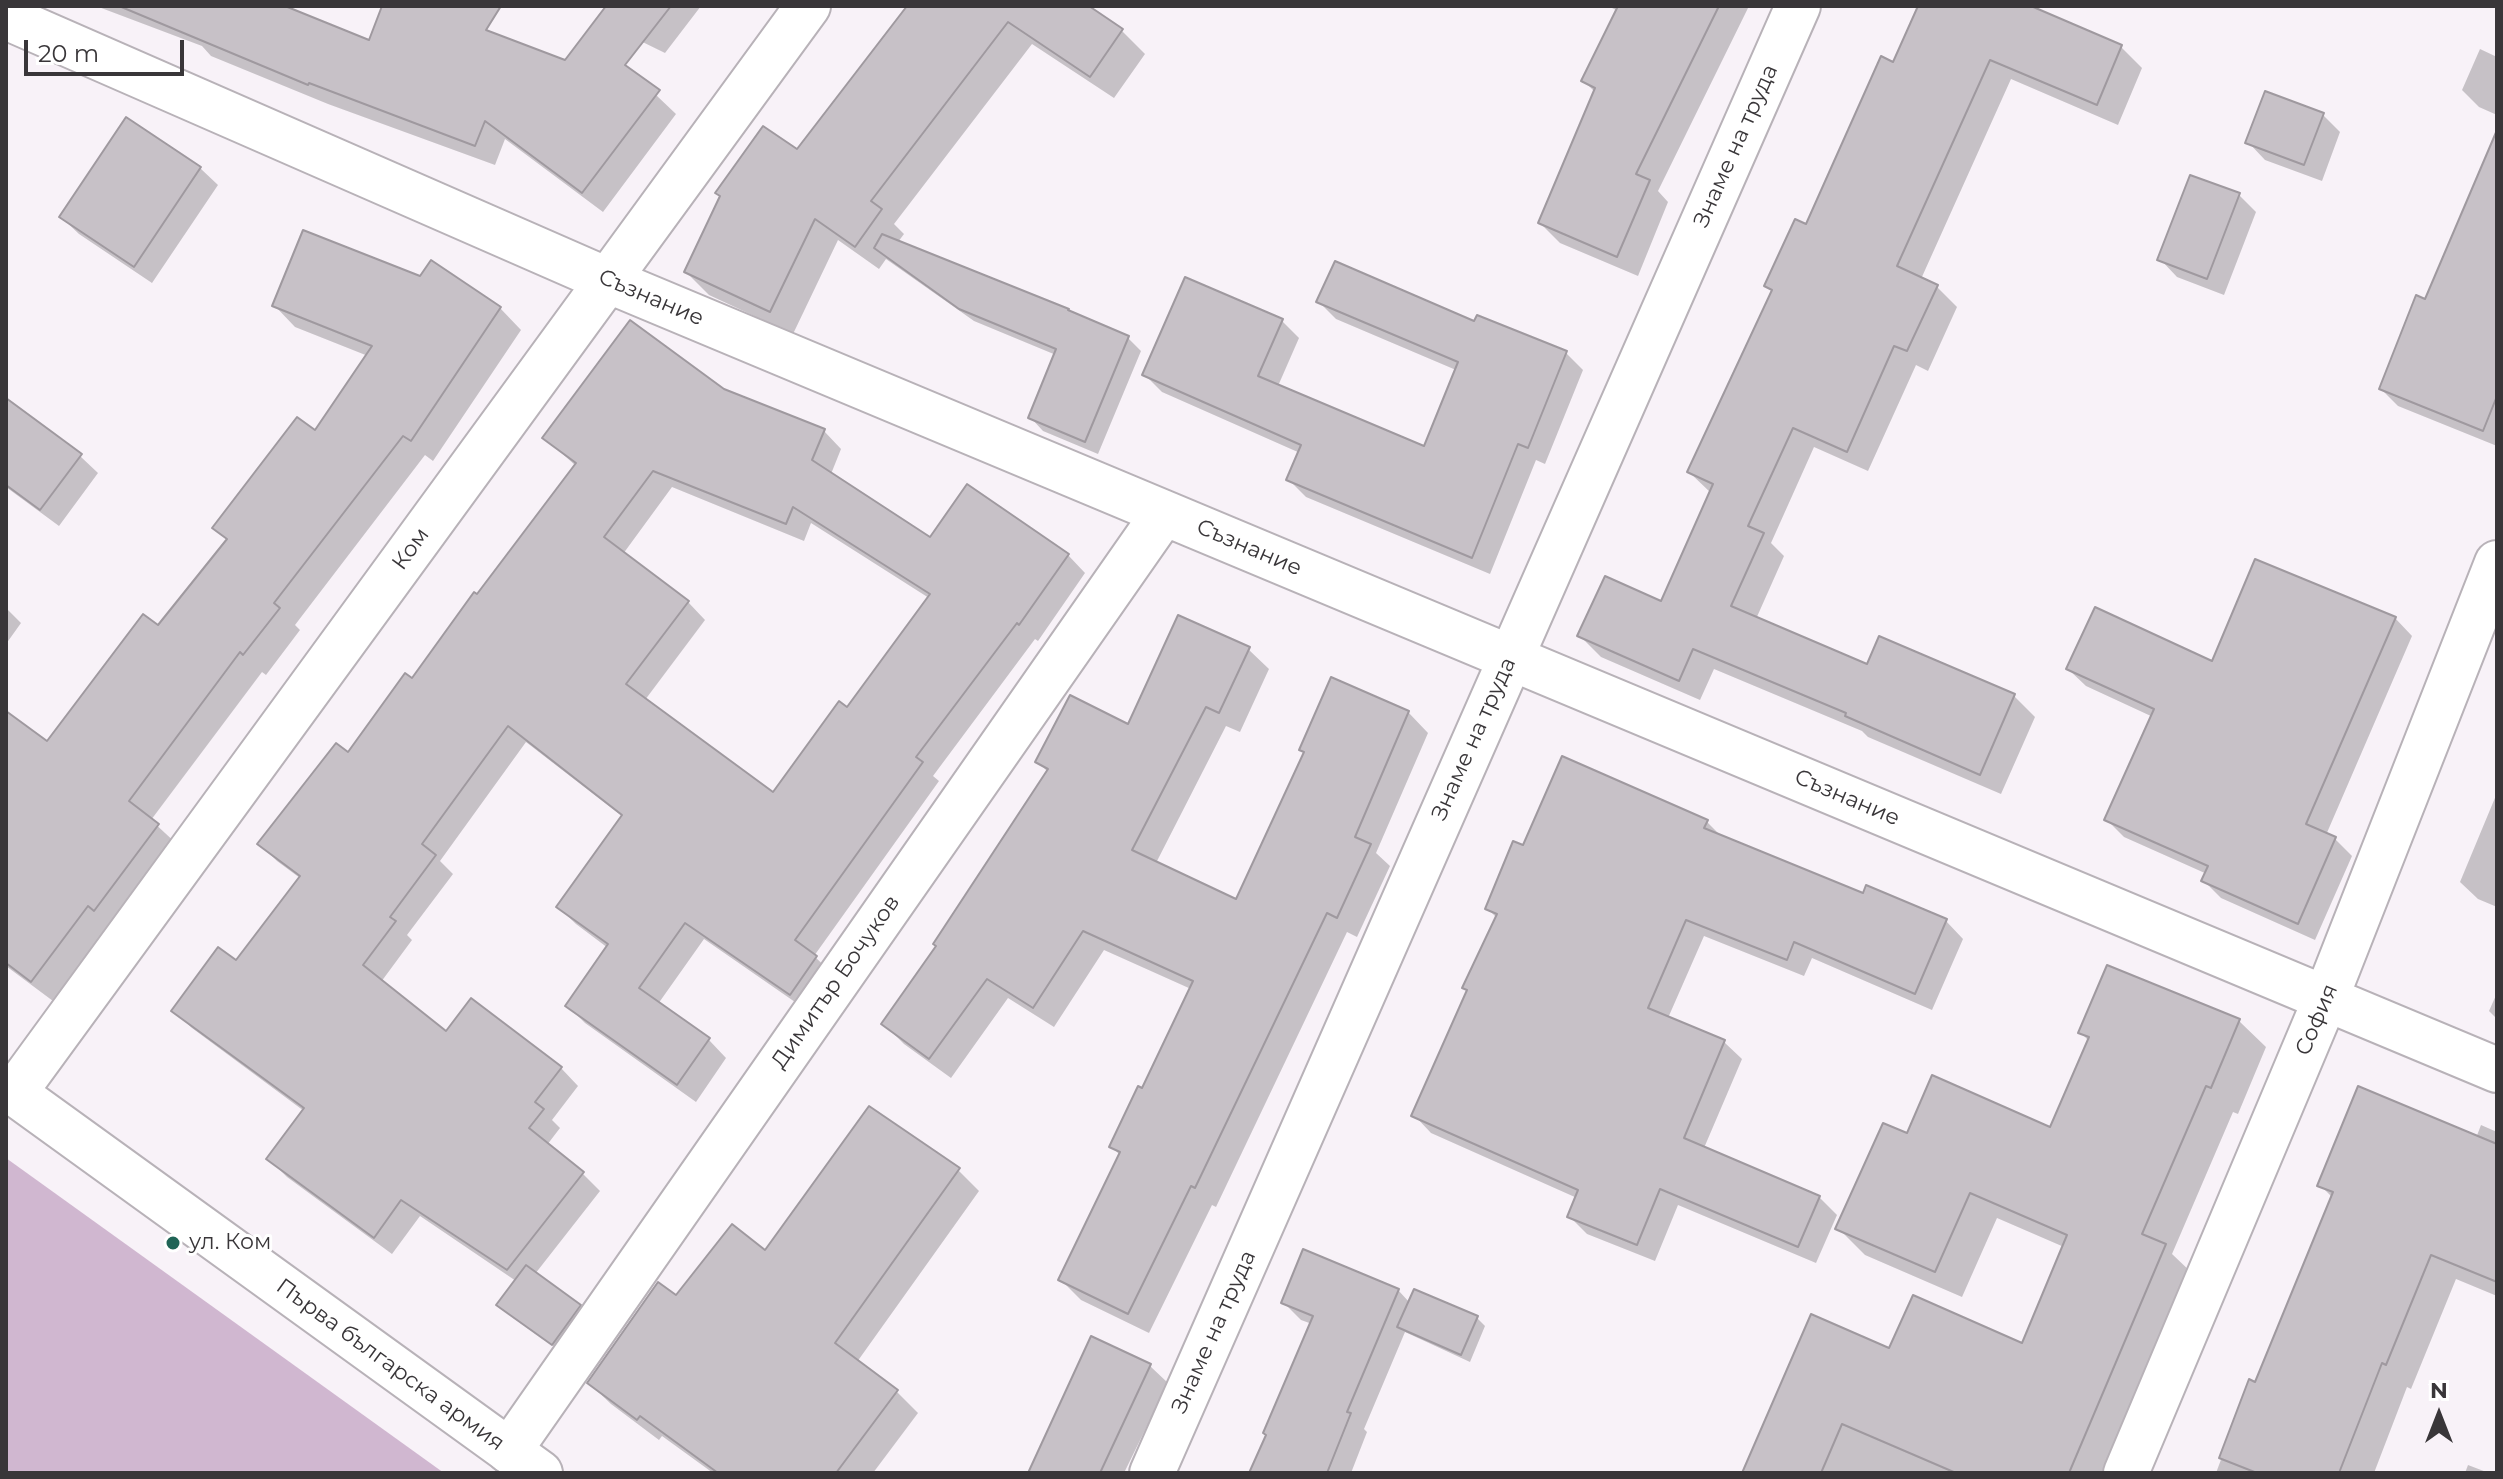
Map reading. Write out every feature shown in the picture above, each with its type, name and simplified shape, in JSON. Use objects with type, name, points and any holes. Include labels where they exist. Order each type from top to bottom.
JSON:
[{"type":"street","name":"Ком","points":[[10,1090],[808,6]]},
{"type":"street","name":"Знаме на труда","points":[[1152,1473],[1798,6]]},
{"type":"street","name":"Съзнание","points":[[6,17],[607,280],[2497,1070]]},
{"type":"street","name":"Димитър Бочуков","points":[[525,1462],[1164,513]]},
{"type":"street","name":"София","points":[[2126,1473],[2326,998],[2497,563]]},
{"type":"street","name":"Първа българска армия","points":[[10,1090],[525,1462]]},
{"type":"shaded area","points":[[6,1158],[444,1473],[6,1473]]},
{"type":"building","points":[[119,6],[285,6],[369,40],[382,6],[501,6],[486,30],[565,60],[606,6],[671,6],[625,65],[660,90],[582,193],[485,121],[475,146],[308,85]]},
{"type":"building","points":[[907,6],[1089,6],[1123,29],[1090,77],[1008,22],[871,201],[882,209],[855,247],[815,219],[770,312],[684,272],[720,196],[715,193],[763,126],[797,149]]},
{"type":"building","points":[[1618,6],[1719,6],[1636,174],[1650,180],[1617,257],[1538,223],[1595,88],[1581,81]]},
{"type":"building","points":[[1918,6],[2031,6],[2122,45],[2097,105],[1990,60],[1897,266],[1938,285],[1907,351],[1894,346],[1847,452],[1793,428],[1748,526],[1764,533],[1731,606],[1867,664],[1879,636],[2015,694],[1980,775],[1845,716],[1846,713],[1693,649],[1679,681],[1577,636],[1605,576],[1661,601],[1713,484],[1687,472],[1772,290],[1764,286],[1795,219],[1806,224],[1881,56],[1893,62]]},
{"type":"building","points":[[2265,91],[2324,113],[2304,165],[2245,143]]},
{"type":"building","points":[[126,117],[201,167],[134,267],[59,217]]},
{"type":"building","points":[[2497,130],[2497,396],[2483,431],[2379,389],[2416,295],[2425,299]]},
{"type":"building","points":[[2190,175],[2240,193],[2207,279],[2157,260]]},
{"type":"building","points":[[303,230],[420,276],[431,260],[501,307],[411,441],[403,436],[274,603],[280,608],[243,655],[240,652],[129,801],[159,824],[94,911],[88,906],[31,982],[6,963],[6,711],[47,741],[143,614],[158,625],[227,539],[212,528],[297,417],[315,430],[372,346],[272,306]]},
{"type":"building","points":[[882,234],[1129,336],[1085,442],[1028,418],[1056,349],[959,309],[874,248]]},
{"type":"building","points":[[1335,261],[1474,321],[1477,315],[1567,351],[1528,448],[1518,444],[1472,558],[1286,480],[1301,445],[1142,375],[1185,277],[1283,319],[1258,376],[1424,446],[1458,362],[1316,302]]},
{"type":"building","points":[[630,320],[724,389],[825,429],[812,460],[930,537],[967,484],[1069,554],[1019,625],[1017,623],[916,757],[923,762],[795,940],[817,956],[790,995],[685,923],[639,988],[710,1038],[677,1085],[565,1006],[608,944],[556,907],[622,815],[508,726],[422,844],[436,855],[390,917],[396,921],[363,965],[446,1031],[471,998],[562,1067],[535,1102],[544,1109],[529,1128],[584,1172],[507,1270],[401,1200],[374,1238],[266,1159],[304,1108],[171,1011],[218,947],[236,960],[300,876],[257,844],[336,743],[348,752],[405,673],[412,678],[474,592],[477,594],[576,463],[542,438]],"holes":[[[653,471],[786,524],[793,507],[930,594],[847,707],[839,701],[773,792],[626,684],[689,601],[604,537]]]},
{"type":"building","points":[[6,398],[82,454],[40,510],[6,485]]},
{"type":"building","points":[[2255,559],[2396,617],[2306,824],[2336,837],[2298,924],[2201,881],[2208,866],[2104,820],[2154,709],[2066,669],[2095,607],[2212,661]]},
{"type":"building","points":[[1178,615],[1250,647],[1219,713],[1206,707],[1132,850],[1236,899],[1304,752],[1299,750],[1331,677],[1409,711],[1355,837],[1371,844],[1337,918],[1327,913],[1195,1188],[1191,1186],[1128,1314],[1058,1280],[1120,1152],[1109,1147],[1138,1086],[1142,1088],[1193,981],[1083,931],[1033,1008],[987,979],[929,1059],[881,1024],[936,946],[933,944],[1048,769],[1035,762],[1070,695],[1128,724]]},
{"type":"building","points":[[1562,756],[1708,820],[1704,828],[1863,893],[1866,885],[1947,919],[1915,994],[1794,942],[1787,960],[1686,920],[1648,1008],[1725,1040],[1684,1138],[1820,1196],[1798,1247],[1660,1189],[1637,1245],[1567,1217],[1578,1190],[1411,1116],[1467,990],[1462,988],[1497,914],[1485,909],[1513,841],[1523,845]]},
{"type":"building","points":[[2107,965],[2240,1019],[2211,1088],[2206,1086],[2142,1234],[2166,1244],[2069,1473],[1956,1473],[1842,1424],[1821,1473],[1742,1473],[1811,1314],[1889,1348],[1913,1295],[2022,1343],[2067,1235],[1970,1193],[1935,1272],[1835,1229],[1883,1123],[1907,1133],[1932,1075],[2050,1127],[2089,1037],[2078,1033]]},
{"type":"building","points":[[2358,1086],[2497,1144],[2497,1282],[2431,1255],[2386,1365],[2382,1363],[2339,1473],[2257,1473],[2219,1458],[2249,1379],[2255,1382],[2333,1192],[2317,1186]]},
{"type":"building","points":[[869,1106],[960,1168],[835,1343],[898,1390],[836,1473],[718,1473],[640,1416],[637,1420],[587,1383],[658,1282],[676,1295],[732,1224],[765,1250]]},
{"type":"building","points":[[1303,1249],[1399,1289],[1347,1412],[1351,1413],[1327,1473],[1249,1473],[1313,1316],[1281,1303]]},
{"type":"building","points":[[526,1265],[581,1305],[552,1345],[496,1305]]},
{"type":"building","points":[[1414,1289],[1478,1316],[1461,1355],[1397,1327]]},
{"type":"building","points":[[1091,1336],[1151,1364],[1100,1473],[1028,1473]]},
{"type":"place","name":"ул. Ком","points":[[173,1243]]}]
